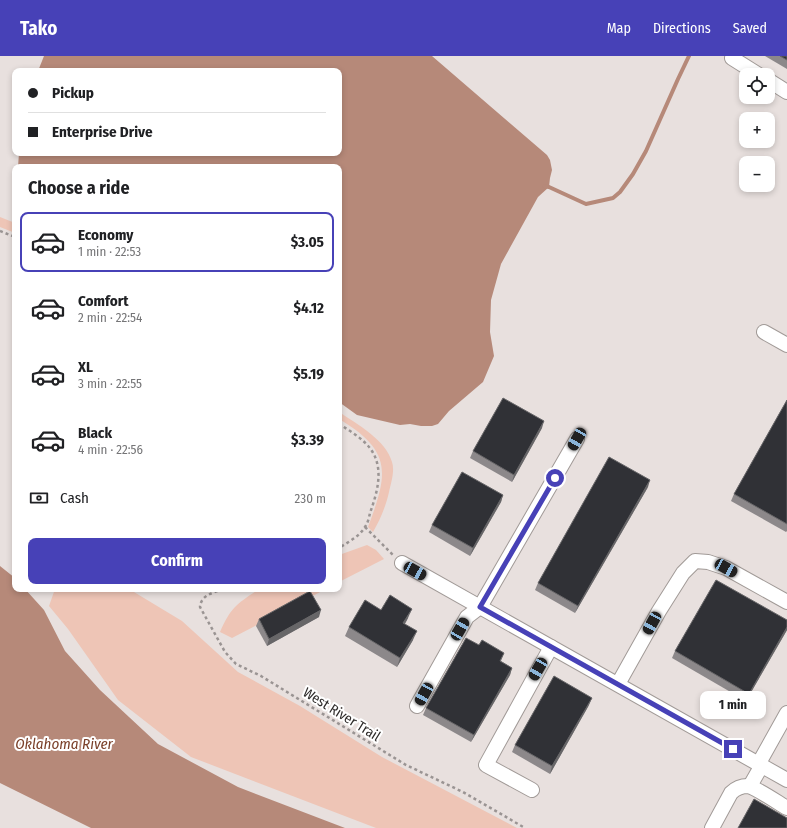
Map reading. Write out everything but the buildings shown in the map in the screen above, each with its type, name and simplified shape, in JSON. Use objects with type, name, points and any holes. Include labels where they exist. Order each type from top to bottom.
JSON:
[{"type":"street","points":[[733,56],[732,58],[748,68]]},
{"type":"street","points":[[775,84],[787,92]]},
{"type":"street","points":[[764,332],[787,345]]},
{"type":"street","points":[[417,706],[467,617],[480,607],[577,439]]},
{"type":"street","points":[[618,684],[659,611],[683,573],[695,562],[708,562],[726,568],[787,602]]},
{"type":"street","points":[[402,564],[787,780]]},
{"type":"street","points":[[532,790],[486,765],[551,647]]},
{"type":"street","points":[[750,786],[787,713]]},
{"type":"street","points":[[712,828],[731,793],[735,789],[750,786],[787,808]]},
{"type":"path","points":[[0,231],[12,236]]},
{"type":"path","points":[[342,426],[363,440],[372,451],[379,475],[376,495],[365,527],[354,539],[342,546]]},
{"type":"path","points":[[365,527],[402,564]]},
{"type":"path","name":"West River Trail","points":[[216,592],[203,598],[200,602],[200,607],[225,652],[236,664],[287,691],[388,754],[463,792],[525,828]]},
{"type":"shaded area","points":[[0,217],[12,222],[12,232],[0,227]]},
{"type":"shaded area","points":[[342,414],[370,433],[384,447],[389,454],[393,466],[392,481],[388,497],[373,532],[368,527],[380,492],[382,478],[381,465],[377,453],[369,442],[357,431],[342,421]]},
{"type":"shaded area","points":[[367,545],[376,550],[384,559],[342,580],[342,554]]},
{"type":"shaded area","points":[[54,592],[134,592],[182,621],[238,672],[300,706],[382,757],[517,828],[376,828],[191,757],[118,700],[68,629],[49,606]]},
{"type":"shaded area","points":[[255,592],[320,592],[232,638],[220,632],[231,611]]},
{"type":"water","points":[[44,56],[432,56],[547,155],[550,160],[552,170],[549,187],[538,197],[501,264],[491,300],[490,332],[494,356],[483,382],[449,411],[438,424],[432,426],[410,424],[400,425],[357,415],[342,404],[342,164],[18,164],[19,156],[342,156],[342,68],[39,68]]},
{"type":"water","name":"Oklahoma River","points":[[0,566],[12,576],[12,592],[28,592],[44,610],[65,651],[100,690],[158,744],[238,787],[345,828],[91,828],[0,783]]},
{"type":"waterway","points":[[544,186],[586,204],[613,198],[620,192],[633,174],[646,151],[689,56]]},
{"type":"route","points":[[555,478],[480,607],[733,749]]}]
